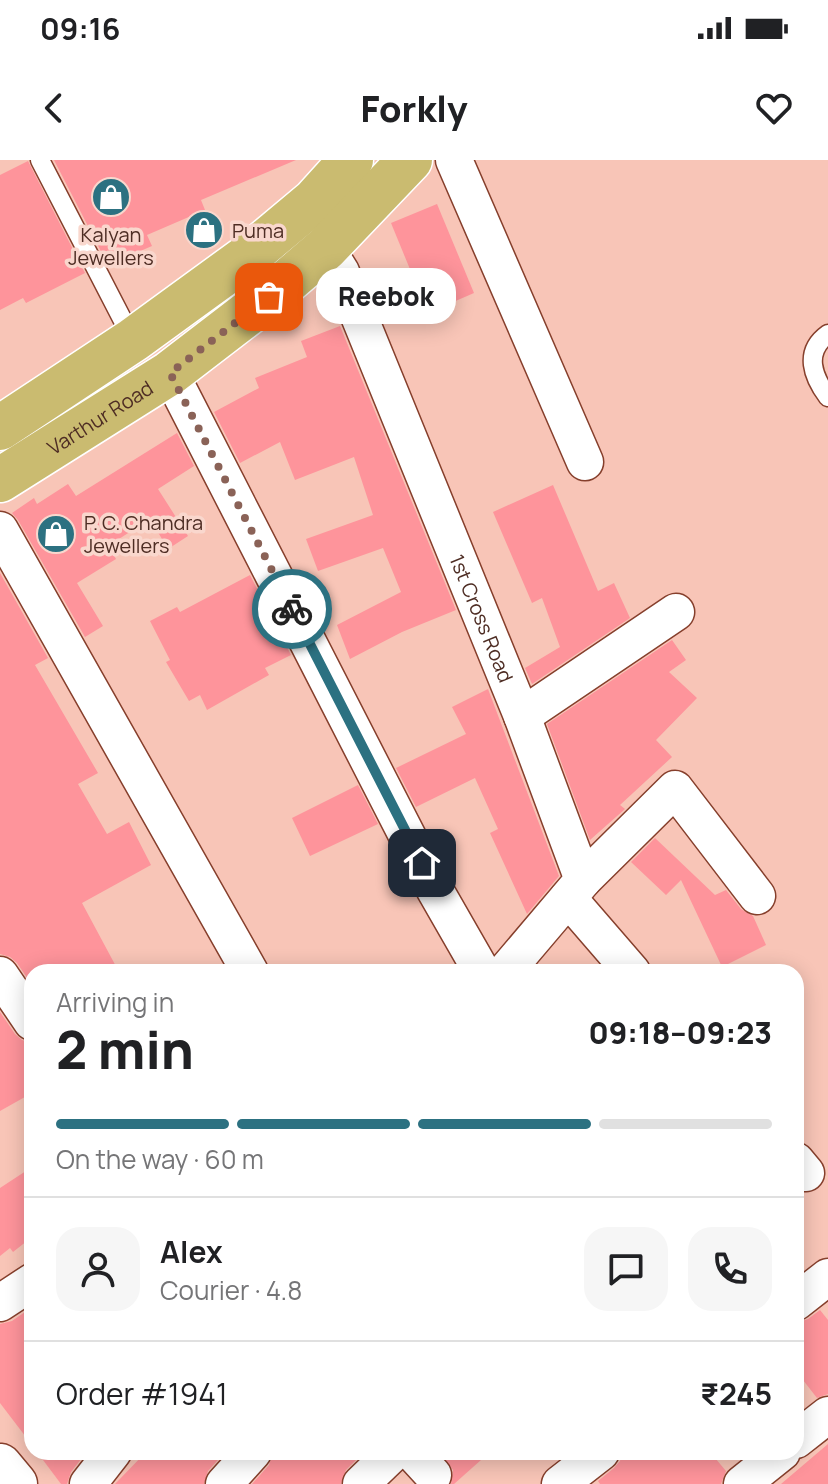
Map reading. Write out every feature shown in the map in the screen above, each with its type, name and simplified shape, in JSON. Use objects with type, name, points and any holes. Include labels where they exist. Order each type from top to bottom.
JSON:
[{"type":"main road","points":[[4,417],[133,340],[247,257],[314,201],[351,160]]},
{"type":"main road","name":"Varthur Road","points":[[0,480],[170,373],[269,297],[326,248],[410,160]]},
{"type":"street","points":[[454,160],[585,462]]},
{"type":"street","name":"1st Cross Road","points":[[326,248],[341,272],[522,716],[575,889]]},
{"type":"street","points":[[170,373],[435,890],[477,964]]},
{"type":"street","points":[[0,530],[245,964]]},
{"type":"street","points":[[522,716],[676,612]]},
{"type":"street","points":[[512,964],[575,889],[675,789],[757,896]]},
{"type":"street","points":[[575,889],[627,964]]},
{"type":"street","points":[[0,975],[24,1010]]},
{"type":"street","points":[[804,1296],[828,1277]]},
{"type":"street","points":[[0,1303],[24,1287]]},
{"type":"street","points":[[804,1434],[828,1415]]},
{"type":"street","points":[[88,1484],[107,1460]]},
{"type":"street","points":[[224,1484],[246,1460]]},
{"type":"street","points":[[361,1484],[386,1460]]},
{"type":"street","points":[[560,1484],[591,1460]]},
{"type":"street","points":[[742,1484],[772,1460]]},
{"type":"street","points":[[0,1466],[15,1484]]},
{"type":"lane","points":[[40,160],[133,340]]},
{"type":"lane","points":[[828,334],[821,339],[811,358],[814,378],[828,397]]},
{"type":"building","points":[[54,160],[296,160],[201,200],[205,210],[147,235],[152,246],[108,265]]},
{"type":"building","points":[[28,161],[85,273],[26,303],[23,298],[0,310],[0,175]]},
{"type":"building","points":[[437,204],[474,293],[428,313],[391,223]]},
{"type":"building","points":[[340,326],[456,610],[402,632],[350,659],[337,625],[401,592],[383,548],[318,571],[306,539],[373,515],[354,457],[295,480],[280,442],[240,463],[214,412],[259,388],[255,378],[307,357],[301,341]]},
{"type":"building","points":[[177,433],[194,466],[158,489],[188,536],[168,549],[150,519],[108,546],[116,559],[77,583],[103,626],[85,637],[12,513],[34,498],[37,504],[68,484],[76,496]]},
{"type":"building","points":[[553,485],[598,591],[614,583],[630,618],[532,684],[525,668],[560,647],[542,598],[532,603],[493,512]]},
{"type":"building","points":[[0,573],[48,658],[35,665],[98,773],[78,784],[107,834],[129,822],[151,865],[82,903],[115,964],[24,964],[24,973],[10,957],[0,954]]},
{"type":"building","points":[[250,575],[291,655],[265,668],[269,675],[207,710],[200,695],[189,701],[166,662],[170,660],[150,621],[177,607],[180,612]]},
{"type":"building","points":[[672,640],[686,660],[669,672],[697,698],[656,740],[672,757],[620,805],[625,809],[590,840],[547,724]]},
{"type":"building","points":[[488,689],[559,876],[527,914],[490,833],[498,829],[475,778],[416,807],[396,768],[466,734],[452,707]]},
{"type":"building","points":[[358,785],[378,824],[310,856],[292,818]]},
{"type":"building","points":[[655,838],[715,895],[726,890],[741,909],[753,916],[766,945],[728,964],[721,964],[681,880],[666,895],[631,862]]},
{"type":"building","points":[[0,1012],[15,1034],[24,1041],[24,1098],[0,1111]]},
{"type":"building","points":[[24,1172],[24,1243],[13,1252],[10,1248],[0,1256],[0,1188]]},
{"type":"building","points":[[820,1310],[828,1320],[828,1394],[817,1398],[804,1381],[804,1320]]},
{"type":"building","points":[[24,1313],[24,1434],[0,1403],[0,1324],[12,1321]]},
{"type":"building","points":[[828,1444],[828,1484],[781,1484]]},
{"type":"building","points":[[43,1460],[80,1460],[67,1484],[61,1484]]},
{"type":"building","points":[[138,1460],[218,1460],[208,1471],[204,1484],[115,1484]]},
{"type":"building","points":[[271,1460],[356,1460],[346,1470],[341,1484],[252,1484]]},
{"type":"building","points":[[446,1460],[481,1460],[451,1484],[453,1470]]},
{"type":"building","points":[[717,1460],[726,1471],[721,1484],[600,1484],[598,1481],[620,1461]]},
{"type":"way so far","points":[[269,297],[170,373],[292,609]]},
{"type":"place","name":"Kalyan Jewellers","points":[[111,197]]},
{"type":"place","name":"Puma","points":[[204,230]]},
{"type":"place","name":"Reebok","points":[[269,297]]},
{"type":"place","name":"P. C. Chandra Jewellers","points":[[56,534]]},
{"type":"route","points":[[292,609],[422,863]]}]
